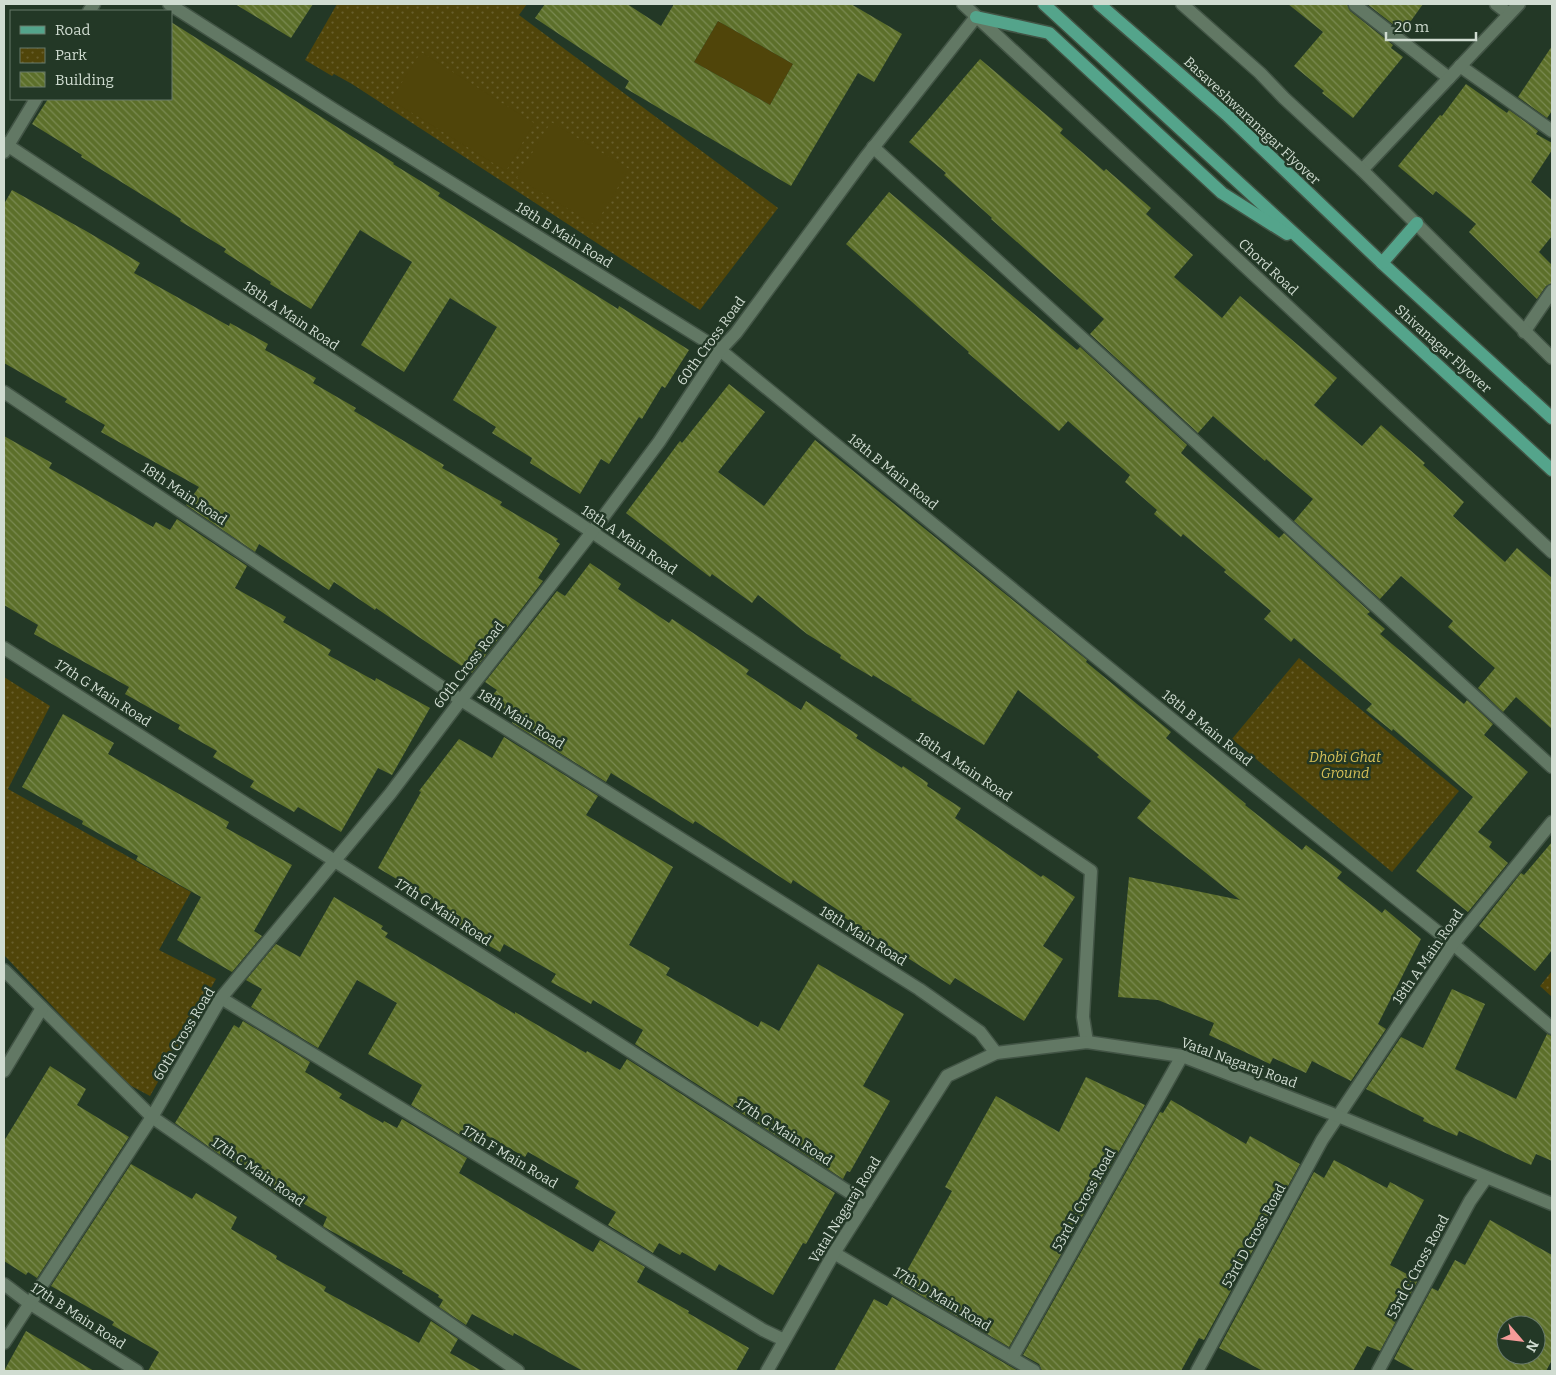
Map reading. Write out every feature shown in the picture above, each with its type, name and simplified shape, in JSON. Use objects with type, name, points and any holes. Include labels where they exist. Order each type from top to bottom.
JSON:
[{"type":"main road","points":[[1044,4],[1182,128],[1313,250]]},
{"type":"main road","name":"Basaveshwaranagar Flyover","points":[[1099,4],[1227,114],[1382,263]]},
{"type":"main road","points":[[976,17],[1049,33],[1222,193],[1313,250]]},
{"type":"main road","points":[[1382,263],[1417,223]]},
{"type":"main road","name":"Shivanagar Flyover","points":[[1313,250],[1552,470]]},
{"type":"main road","name":"Shivanagar Flyover","points":[[1382,263],[1552,418]]},
{"type":"street","name":"18th B Main Road","points":[[169,4],[333,109],[720,350],[1189,732],[1453,944],[1552,1028]]},
{"type":"street","name":"Chord Road","points":[[963,4],[1552,552]]},
{"type":"street","points":[[1182,4],[1260,73],[1362,170],[1552,358]]},
{"type":"street","points":[[1496,4],[1509,14]]},
{"type":"street","points":[[1362,170],[1518,4]]},
{"type":"street","points":[[1355,5],[1449,78]]},
{"type":"street","name":"60th Cross Road","points":[[4,1343],[29,1302],[152,1117],[220,998],[390,794],[592,532],[658,442],[720,350],[736,332],[873,147],[976,17]]},
{"type":"street","points":[[1460,66],[1552,132]]},
{"type":"street","points":[[5,147],[35,100]]},
{"type":"street","name":"18th A Main Road","points":[[5,147],[592,532],[1091,871],[1083,1016],[1087,1042]]},
{"type":"street","points":[[873,147],[1552,767]]},
{"type":"street","points":[[1524,332],[1552,291]]},
{"type":"street","name":"18th Main Road","points":[[4,392],[461,700],[919,989],[980,1032],[996,1053]]},
{"type":"street","name":"17th G Main Road","points":[[4,648],[866,1203]]},
{"type":"street","name":"18th A Main Road","points":[[1338,1116],[1453,944],[1552,822]]},
{"type":"street","name":"17th C Main Road","points":[[4,970],[152,1117],[518,1371]]},
{"type":"street","name":"17th F Main Road","points":[[220,998],[754,1324],[784,1340]]},
{"type":"street","points":[[4,1071],[42,1008]]},
{"type":"street","name":"Vatal Nagaraj Road","points":[[768,1371],[834,1253],[947,1076],[996,1053],[1087,1042],[1182,1056],[1338,1116],[1552,1204]]},
{"type":"street","name":"53rd E Cross Road","points":[[1012,1358],[1182,1056]]},
{"type":"street","name":"53rd D Cross Road","points":[[1197,1371],[1322,1140],[1338,1116]]},
{"type":"street","name":"53rd C Cross Road","points":[[1378,1371],[1470,1202],[1486,1178]]},
{"type":"street","name":"17th D Main Road","points":[[834,1253],[1034,1371]]},
{"type":"street","name":"17th B Main Road","points":[[4,1284],[137,1371]]},
{"type":"green space","points":[[337,4],[527,4],[519,15],[778,208],[700,310],[352,84],[334,74],[332,76],[305,60]]},
{"type":"green space","points":[[718,21],[793,64],[770,105],[694,62]]},
{"type":"green space","points":[[421,52],[534,123],[506,171],[391,100]]},
{"type":"green space","points":[[551,122],[629,169],[595,225],[517,178]]},
{"type":"green space","name":"Dhobi Ghat Ground","points":[[1299,658],[1459,791],[1392,872],[1232,739]]},
{"type":"green space","points":[[4,677],[50,706],[8,789],[191,892],[159,950],[216,979],[150,1096],[124,1082],[4,955]]},
{"type":"green space","points":[[1552,971],[1552,997],[1540,986]]},
{"type":"building","points":[[235,4],[313,4],[291,38]]},
{"type":"building","points":[[545,4],[627,4],[661,26],[674,4],[851,4],[902,34],[874,82],[858,73],[791,186],[625,88],[629,81],[535,18]],"holes":[[[718,21],[793,64],[770,105],[694,62]]]},
{"type":"building","points":[[1288,4],[1347,4],[1350,11],[1393,45],[1391,48],[1403,57],[1353,118],[1322,93],[1324,91],[1294,66],[1323,32]]},
{"type":"building","points":[[1367,4],[1423,4],[1403,32]]},
{"type":"building","points":[[172,23],[394,163],[440,193],[438,196],[618,309],[619,306],[689,350],[665,388],[662,386],[642,419],[639,417],[609,464],[601,459],[580,494],[530,463],[532,458],[492,433],[496,427],[453,400],[497,327],[450,298],[404,372],[361,345],[412,262],[360,230],[311,309],[270,284],[271,282],[224,252],[226,249],[180,221],[181,219],[32,124],[47,100],[172,100]]},
{"type":"building","points":[[1552,46],[1552,111],[1547,118],[1518,97]]},
{"type":"building","points":[[980,59],[1063,129],[1060,133],[1151,208],[1146,214],[1193,255],[1174,277],[1222,318],[1240,296],[1337,378],[1314,405],[1362,446],[1381,425],[1425,463],[1423,465],[1464,502],[1453,516],[1505,562],[1517,548],[1552,578],[1552,729],[1516,697],[1503,712],[1478,688],[1495,668],[1448,627],[1453,621],[1401,576],[1380,599],[1294,521],[1313,499],[1213,416],[1198,433],[1090,334],[1104,319],[991,219],[944,175],[946,173],[909,142]]},
{"type":"building","points":[[1466,84],[1507,113],[1509,110],[1538,131],[1536,134],[1552,143],[1552,150],[1531,182],[1552,200],[1552,236],[1539,252],[1552,265],[1552,283],[1546,286],[1537,299],[1469,232],[1476,224],[1436,191],[1433,195],[1398,166],[1440,115],[1442,116]]},
{"type":"building","points":[[12,190],[140,263],[134,273],[229,326],[230,323],[268,344],[265,350],[316,378],[313,383],[356,408],[354,411],[444,465],[442,468],[502,502],[500,505],[558,539],[556,541],[560,544],[538,578],[543,581],[472,673],[334,582],[329,590],[259,544],[255,552],[186,505],[199,487],[101,432],[105,425],[65,402],[67,399],[4,363],[4,204]]},
{"type":"building","points":[[889,192],[1077,350],[1080,347],[1187,445],[1181,453],[1279,538],[1284,533],[1370,612],[1367,614],[1385,629],[1380,634],[1464,704],[1467,700],[1493,724],[1484,735],[1528,772],[1478,832],[1492,842],[1489,847],[1508,863],[1468,912],[1416,871],[1473,797],[1393,729],[1392,731],[1366,710],[1372,704],[1294,638],[1291,642],[1264,619],[1271,611],[1224,572],[1226,570],[1183,534],[1181,537],[1154,514],[1157,510],[1125,482],[1130,475],[1068,421],[1059,431],[846,244]]},
{"type":"building","points":[[729,384],[765,412],[718,472],[764,506],[815,440],[1087,660],[1086,662],[1171,732],[1166,738],[1245,805],[1302,850],[1306,845],[1342,872],[1337,878],[1382,913],[1385,909],[1421,939],[1378,1024],[1386,1029],[1351,1081],[1312,1061],[1306,1073],[1273,1058],[1270,1064],[1209,1035],[1214,1023],[1158,1000],[1118,997],[1129,877],[1240,900],[1137,818],[1151,801],[1097,757],[1099,755],[1018,690],[984,745],[873,675],[872,677],[840,658],[841,655],[807,634],[758,595],[752,603],[712,574],[710,577],[626,513],[680,441],[682,443]]},
{"type":"building","points":[[4,436],[52,463],[49,468],[153,527],[156,522],[170,530],[177,519],[247,566],[235,588],[286,617],[283,622],[331,650],[328,655],[375,681],[376,678],[430,708],[392,775],[378,768],[341,832],[298,807],[294,812],[250,787],[254,781],[213,757],[217,751],[178,729],[180,725],[125,694],[129,687],[34,634],[38,625],[4,605]]},
{"type":"building","points":[[590,563],[621,584],[618,589],[669,623],[672,619],[749,670],[746,674],[801,710],[806,701],[858,735],[856,738],[928,783],[927,786],[961,808],[955,818],[1041,877],[1043,875],[1075,897],[1043,946],[1063,959],[1024,1021],[955,978],[950,985],[842,916],[844,914],[793,880],[791,884],[695,821],[693,824],[611,773],[606,782],[512,723],[515,717],[490,698],[497,690],[485,682],[557,591],[565,596]]},
{"type":"building","points":[[63,714],[114,743],[108,754],[229,822],[226,828],[292,865],[254,931],[262,936],[232,972],[177,940],[201,897],[136,860],[138,856],[82,824],[83,821],[22,787]]},
{"type":"building","points":[[504,737],[598,796],[586,815],[673,867],[629,945],[670,968],[666,975],[758,1027],[761,1021],[779,1031],[818,964],[904,1014],[863,1086],[890,1101],[850,1172],[847,1171],[843,1179],[635,1044],[643,1030],[593,1000],[591,1004],[551,982],[556,974],[504,944],[500,952],[456,927],[461,917],[378,868],[421,792],[419,791],[459,739],[492,758]]},
{"type":"building","points":[[1552,842],[1552,950],[1535,971],[1479,926],[1521,873],[1524,875]]},
{"type":"building","points":[[334,897],[383,926],[381,929],[388,933],[385,937],[515,1014],[515,1012],[586,1053],[587,1051],[620,1070],[627,1059],[835,1193],[806,1244],[803,1243],[773,1295],[719,1264],[715,1271],[682,1252],[680,1255],[659,1243],[653,1253],[608,1225],[616,1212],[575,1188],[579,1181],[528,1152],[525,1157],[482,1133],[475,1144],[411,1105],[422,1085],[368,1054],[397,1003],[357,980],[318,1048],[251,1007],[262,989],[246,980],[276,944],[300,957]]},
{"type":"building","points":[[1452,989],[1485,1004],[1455,1069],[1516,1099],[1547,1034],[1552,1036],[1552,1161],[1536,1154],[1531,1165],[1459,1131],[1457,1136],[1423,1121],[1424,1118],[1366,1089],[1401,1037],[1423,1048]]},
{"type":"building","points":[[243,1021],[310,1062],[305,1072],[342,1094],[339,1098],[383,1123],[384,1121],[397,1128],[402,1119],[467,1158],[459,1173],[593,1252],[600,1240],[645,1267],[637,1282],[749,1348],[736,1371],[583,1371],[514,1333],[513,1336],[472,1314],[466,1325],[439,1307],[443,1300],[438,1297],[439,1295],[402,1273],[403,1271],[324,1227],[327,1217],[278,1189],[275,1193],[245,1171],[246,1169],[219,1154],[175,1123],[234,1025],[239,1028]]},
{"type":"building","points":[[50,1066],[86,1089],[77,1105],[129,1137],[37,1278],[28,1272],[26,1275],[4,1261],[4,1141]]},
{"type":"building","points":[[1086,1077],[1145,1105],[1009,1347],[900,1283],[952,1191],[945,1187],[996,1096],[1059,1132]]},
{"type":"building","points":[[1171,1100],[1246,1144],[1250,1136],[1300,1164],[1204,1340],[1199,1338],[1181,1371],[1042,1371],[1039,1364],[1023,1355],[1160,1112],[1163,1113]]},
{"type":"building","points":[[1334,1160],[1387,1188],[1390,1182],[1424,1200],[1390,1265],[1418,1280],[1380,1351],[1367,1346],[1353,1371],[1263,1371],[1219,1348],[1314,1172],[1324,1178]]},
{"type":"building","points":[[131,1164],[192,1199],[196,1193],[237,1217],[231,1229],[277,1256],[276,1259],[326,1287],[324,1291],[419,1343],[431,1321],[458,1339],[450,1353],[482,1371],[148,1371],[159,1352],[112,1325],[114,1322],[51,1286]]},
{"type":"building","points":[[1490,1220],[1552,1255],[1552,1360],[1546,1371],[1416,1371],[1394,1359],[1432,1288],[1438,1291],[1455,1260],[1465,1265]]},
{"type":"building","points":[[892,1297],[1018,1371],[834,1371],[874,1299],[887,1306]]},
{"type":"building","points":[[26,1331],[94,1371],[4,1371]]}]
